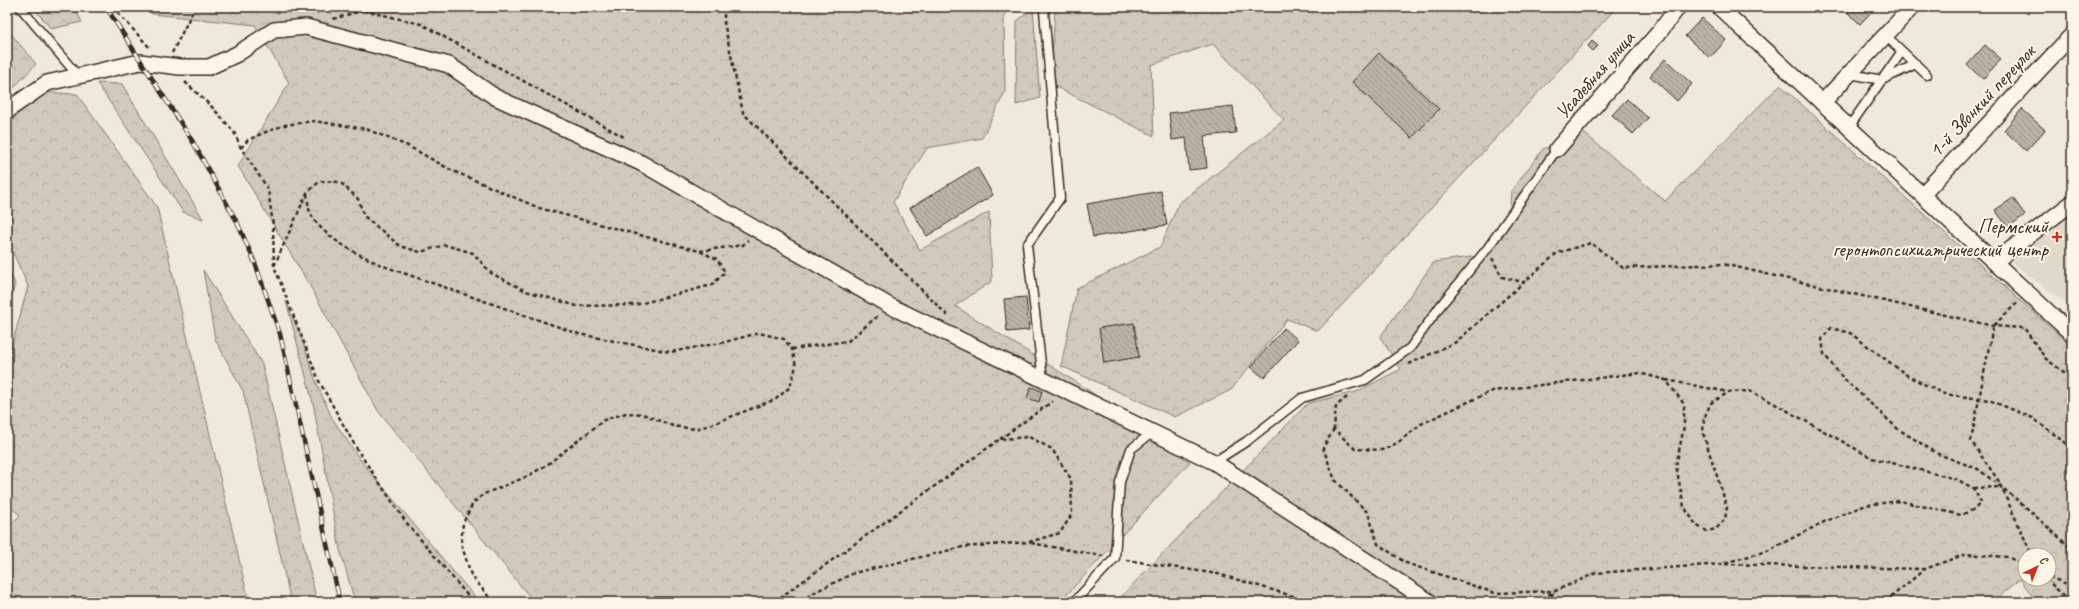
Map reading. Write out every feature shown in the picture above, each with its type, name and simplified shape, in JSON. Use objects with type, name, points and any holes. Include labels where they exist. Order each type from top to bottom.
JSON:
[{"type":"street","name":"Усадебная улица","points":[[1557,149],[1661,30],[1678,7]]},
{"type":"street","points":[[1719,7],[2072,334]]},
{"type":"street","points":[[1822,103],[1912,7]]},
{"type":"street","points":[[7,112],[12,106],[47,83],[140,62],[166,66],[209,67],[238,54],[274,30],[306,27],[450,65],[495,97],[641,163],[890,306],[1214,462],[1430,602]]},
{"type":"street","name":"1-й Звонкий переулок","points":[[1922,195],[2072,35]]},
{"type":"street","points":[[1994,262],[2072,203]]},
{"type":"lane","points":[[20,7],[78,76]]},
{"type":"lane","points":[[1043,380],[1028,245],[1060,198],[1044,10],[1047,7]]},
{"type":"lane","points":[[1886,35],[1928,75]]},
{"type":"lane","points":[[1849,127],[1902,51]]},
{"type":"lane","points":[[1850,74],[1882,80],[1916,64]]},
{"type":"lane","points":[[1214,462],[1247,441],[1302,398],[1365,380],[1410,348],[1441,304],[1487,249],[1557,149]]},
{"type":"lane","points":[[1074,602],[1115,558],[1120,482],[1131,449],[1153,432]]},
{"type":"path","points":[[166,66],[192,13],[193,7]]},
{"type":"path","points":[[724,7],[724,22],[743,113],[955,323]]},
{"type":"path","points":[[274,266],[307,193],[320,181],[340,182],[358,199],[364,216],[400,246],[420,252],[445,245],[473,253],[491,273],[526,291],[577,306],[635,305],[712,285],[725,272],[718,259],[699,251],[539,208],[451,170],[408,146],[366,128],[314,121],[285,126],[264,133],[248,140],[241,148],[268,189],[273,225],[274,266],[319,381],[358,451],[406,522],[473,602]]},
{"type":"path","points":[[307,193],[310,212],[325,232],[359,255],[389,268],[579,334],[670,352],[759,333],[784,339],[792,349],[796,366],[790,387],[776,399],[710,425],[695,429],[673,426],[643,414],[626,413],[604,420],[548,464],[528,476],[484,494],[473,503],[463,523],[461,543],[471,575],[493,602]]},
{"type":"path","points":[[699,251],[743,245],[757,230]]},
{"type":"path","points":[[1406,365],[1456,342],[1557,253],[1590,243],[1622,268],[1723,264],[1993,326],[2024,328],[2046,359],[2072,378]]},
{"type":"path","points":[[1487,249],[1502,277],[1524,282]]},
{"type":"path","points":[[2027,293],[1993,326],[1971,441],[2002,487],[2028,547]]},
{"type":"path","points":[[792,349],[848,341],[890,306]]},
{"type":"path","points":[[2072,448],[2033,418],[1989,400],[1944,394],[1908,376],[1850,333],[1831,328],[1822,339],[1824,354],[1841,376],[1898,429],[1938,454],[1978,469],[2002,487],[2072,549]]},
{"type":"path","points":[[1334,429],[1355,449],[1384,450],[1400,441],[1421,424],[1492,391],[1638,373],[1666,380],[1684,404],[1684,426],[1676,466],[1684,507],[1697,526],[1707,531],[1716,529],[1725,519],[1727,507],[1704,433],[1704,418],[1711,403],[1728,392]]},
{"type":"path","points":[[1654,377],[1728,392],[1749,392],[1768,400],[1872,458],[1956,479],[1973,488],[2002,487]]},
{"type":"path","points":[[774,602],[1067,391]]},
{"type":"path","points":[[1348,396],[1336,406],[1334,429],[1323,448],[1335,480],[1368,513],[1378,544],[1406,563],[1495,593],[1555,591]]},
{"type":"path","points":[[800,602],[815,592],[854,573],[963,547],[1029,542],[1060,534],[1072,514],[1071,479],[1052,449],[1029,437],[1000,439]]},
{"type":"path","points":[[1721,564],[1768,550],[1826,521],[1866,505],[1900,501],[1961,515],[1974,509],[1981,502],[1973,488]]},
{"type":"path","points":[[1029,542],[1115,558],[1218,574],[1313,602]]},
{"type":"path","points":[[1885,602],[1925,569],[1966,554],[2008,558],[2017,562]]},
{"type":"path","points":[[1536,602],[1555,591],[1596,573],[1721,564],[1925,569]]},
{"type":"path","points":[[2057,580],[2072,586]]},
{"type":"path","points":[[2054,587],[2063,595],[2066,602]]},
{"type":"path","points":[[1547,602],[1555,591]]},
{"type":"shaded area","name":"Пермский геронтопсихиатрический центр","points":[[2072,213],[2072,308],[2011,262]]},
{"type":"green space","points":[[33,7],[74,7],[82,22],[51,29]]},
{"type":"green space","points":[[148,7],[1012,7],[1004,15],[1005,92],[982,138],[927,148],[893,202],[920,250],[989,212],[992,281],[955,306],[1084,387],[1190,462],[1060,602],[534,602],[378,411],[310,286],[238,166],[289,83],[255,25],[152,14]]},
{"type":"green space","points":[[1058,7],[1617,7],[1318,331],[1287,319],[1231,390],[1175,417],[1061,366],[1077,288],[1160,247],[1179,203],[1284,120],[1213,44],[1151,65],[1154,136],[1050,84],[1055,11]]},
{"type":"green space","points":[[1033,9],[1040,98],[1016,105],[1017,21]]},
{"type":"green space","points":[[7,29],[36,64],[7,95]]},
{"type":"green space","points":[[97,83],[122,84],[203,219],[183,212]]},
{"type":"green space","points":[[1780,85],[2072,347],[2072,602],[2037,602],[2026,587],[2057,587],[2057,547],[2017,547],[2017,582],[1993,602],[1116,602],[1308,403],[1356,392],[1401,369],[1380,337],[1434,262],[1477,256],[1509,221],[1511,191],[1543,149],[1584,133],[1665,201]]},
{"type":"green space","points":[[39,92],[77,94],[157,207],[249,602],[17,602],[7,588],[7,529],[20,515],[7,505],[7,364],[28,286],[7,239],[7,126]]},
{"type":"green space","points":[[7,265],[15,284],[7,314]]},
{"type":"green space","points":[[203,270],[262,364],[317,602],[291,602],[243,391],[215,339]]},
{"type":"green space","points":[[286,301],[302,339],[316,382],[332,418],[361,461],[479,602],[355,602],[340,550],[313,403]]},
{"type":"building","points":[[1852,7],[1876,7],[1860,24],[1847,12]]},
{"type":"building","points":[[1702,18],[1726,40],[1710,58],[1685,36]]},
{"type":"building","points":[[1592,41],[1598,46],[1593,51],[1588,46]]},
{"type":"building","points":[[1985,45],[2001,59],[1983,79],[1967,65]]},
{"type":"building","points":[[1379,53],[1439,109],[1412,138],[1352,82]]},
{"type":"building","points":[[1665,59],[1692,84],[1677,101],[1650,76]]},
{"type":"building","points":[[1627,99],[1648,118],[1633,134],[1612,115]]},
{"type":"building","points":[[1233,106],[1236,133],[1204,136],[1207,168],[1189,170],[1186,138],[1172,140],[1169,113]]},
{"type":"building","points":[[2022,109],[2045,130],[2026,151],[2004,130]]},
{"type":"building","points":[[977,167],[993,195],[927,236],[910,208]]},
{"type":"building","points":[[1161,191],[1167,225],[1093,237],[1087,204]]},
{"type":"building","points":[[2013,198],[2025,215],[2008,227],[1995,210]]},
{"type":"building","points":[[1026,297],[1029,330],[1007,332],[1004,299]]},
{"type":"building","points":[[1134,323],[1139,357],[1104,363],[1099,328]]},
{"type":"building","points":[[1284,328],[1298,340],[1264,378],[1251,367]]},
{"type":"building","points":[[1031,387],[1042,391],[1039,402],[1027,398]]},
{"type":"railway","points":[[106,7],[193,142],[237,222],[255,263],[280,334],[340,602]]},
{"type":"place","name":"Пермский геронтопсихиатрический центр","points":[[2057,237]]}]
